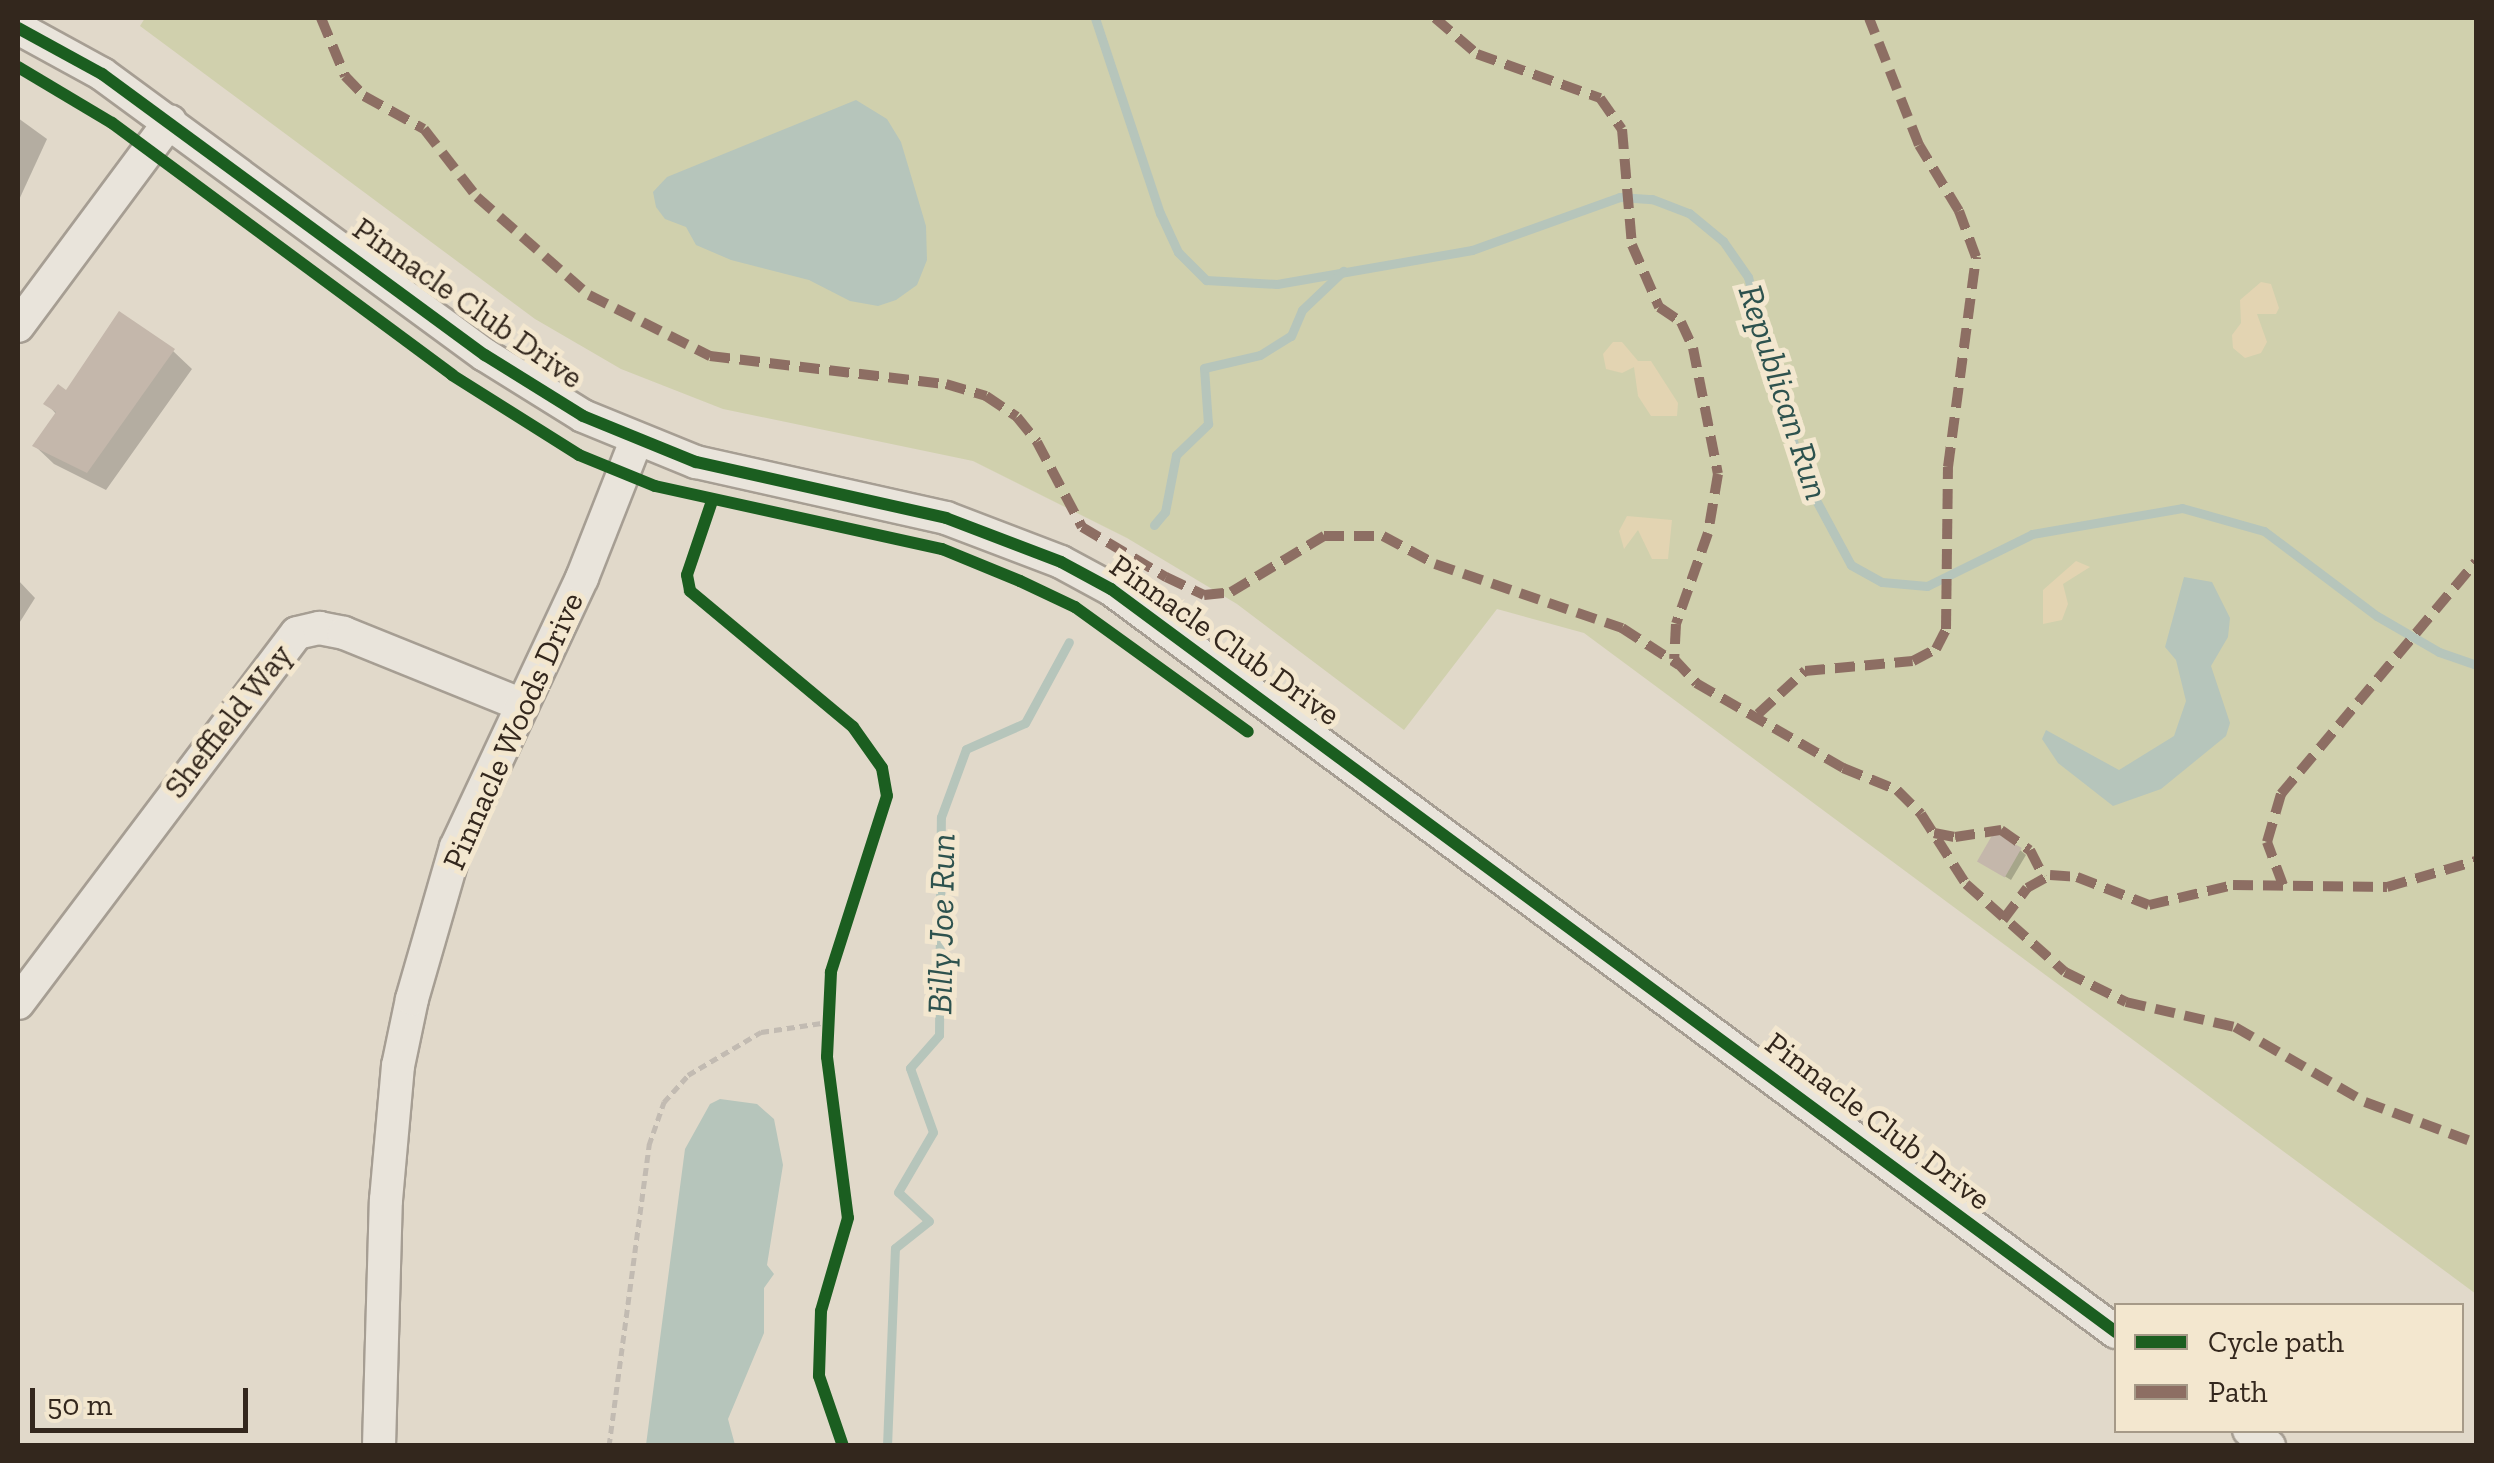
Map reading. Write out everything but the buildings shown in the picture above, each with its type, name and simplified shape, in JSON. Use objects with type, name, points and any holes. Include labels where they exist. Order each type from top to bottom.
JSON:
[{"type":"street","name":"Pinnacle Club Drive","points":[[18,28],[170,121],[485,355],[636,440],[750,476],[946,518],[1060,562],[1111,589],[2114,1331]]},
{"type":"street","points":[[18,326],[170,121]]},
{"type":"street","name":"Pinnacle Woods Drive","points":[[379,1446],[386,1200],[402,1050],[456,847],[636,440]]},
{"type":"street","name":"Sheffield Way","points":[[18,1003],[296,633],[319,628],[344,633],[522,705]]},
{"type":"path","points":[[828,1039],[829,1005]]},
{"type":"path","points":[[609,1446],[648,1144],[664,1102],[688,1075],[760,1032],[828,1022]]},
{"type":"green space","points":[[145,18],[2476,18],[2476,1294],[1584,633],[1497,609],[1404,730],[1237,604],[1127,538],[973,461],[723,409],[621,369],[535,319],[140,26]]},
{"type":"sand","points":[[2261,282],[2271,284],[2279,308],[2276,314],[2257,314],[2267,342],[2261,353],[2245,358],[2233,348],[2232,335],[2241,323],[2240,300]]},
{"type":"sand","points":[[1613,342],[1622,342],[1638,361],[1651,361],[1678,403],[1677,416],[1651,416],[1638,396],[1634,367],[1622,373],[1606,369],[1603,354]]},
{"type":"sand","points":[[1627,516],[1672,520],[1668,559],[1652,559],[1638,530],[1624,549],[1619,531]]},
{"type":"sand","points":[[2076,561],[2090,567],[2063,584],[2068,604],[2062,620],[2043,624],[2043,590]]},
{"type":"shaded area","points":[[856,100],[887,119],[901,142],[926,226],[927,260],[917,285],[896,300],[878,306],[850,301],[809,280],[731,260],[696,245],[686,227],[665,219],[656,207],[653,192],[667,177]]},
{"type":"shaded area","points":[[2184,577],[2212,582],[2230,618],[2228,637],[2211,666],[2230,723],[2226,736],[2161,789],[2113,806],[2058,763],[2042,739],[2046,730],[2119,770],[2174,736],[2186,701],[2176,660],[2165,647]]},
{"type":"shaded area","points":[[720,1099],[757,1104],[774,1119],[783,1165],[767,1265],[774,1274],[764,1288],[764,1333],[728,1419],[735,1445],[646,1445],[685,1149],[710,1104]]},
{"type":"waterway","name":"Republican Run","points":[[1095,18],[1160,213],[1178,252],[1206,280],[1277,284],[1472,250],[1620,197],[1652,199],[1689,213],[1723,241],[1748,277],[1803,476],[1851,565],[1882,582],[1927,586],[2032,534],[2182,508],[2264,531],[2377,616],[2439,652],[2476,665]]},
{"type":"waterway","name":"Billy Joe Run","points":[[1154,525],[1165,512],[1176,455],[1208,424],[1204,368],[1260,355],[1291,336],[1302,310],[1343,271]]},
{"type":"waterway","name":"Billy Joe Run","points":[[887,1446],[895,1248],[929,1221],[898,1192],[933,1132],[910,1068],[939,1035],[941,817],[966,749],[1025,723],[1069,642]]},
{"type":"marked path","points":[[321,18],[345,76],[364,96],[424,129],[477,197],[589,295],[710,356],[946,384],[986,396],[1017,417],[1037,442],[1082,527],[1166,577],[1204,595],[1231,592],[1324,536],[1383,536],[1435,564],[1622,628],[1679,665]]},
{"type":"marked path","points":[[1435,18],[1477,54],[1600,98],[1622,129],[1632,245],[1659,307],[1681,322],[1693,348],[1718,474],[1708,533],[1676,624],[1674,659],[1696,683],[1843,768],[1897,790],[1921,814],[1966,884],[2065,972],[2126,1002],[2235,1027],[2365,1102],[2476,1143]]},
{"type":"marked path","points":[[1758,714],[1805,671],[1913,661],[1936,649],[1946,629],[1948,467],[1976,257],[1959,211],[1919,145],[1869,18]]},
{"type":"marked path","points":[[2283,885],[2267,842],[2281,794],[2476,562]]},
{"type":"marked path","points":[[1934,833],[1955,837],[2001,830],[2030,850],[2044,877]]},
{"type":"marked path","points":[[2003,920],[2027,888],[2050,875],[2077,877],[2149,905],[2233,885],[2387,887],[2476,861]]},
{"type":"cycle path","points":[[18,28],[102,74],[485,355],[583,416],[696,462],[946,518],[1061,562],[1111,589],[2114,1331]]},
{"type":"cycle path","points":[[18,67],[112,123],[452,375],[579,455],[655,486],[942,549],[1020,581],[1075,607],[1248,732]]},
{"type":"cycle path","points":[[712,501],[687,575],[690,591],[853,727],[882,768],[887,796],[831,972],[827,1057],[848,1218],[821,1311],[819,1376],[843,1446]]}]
